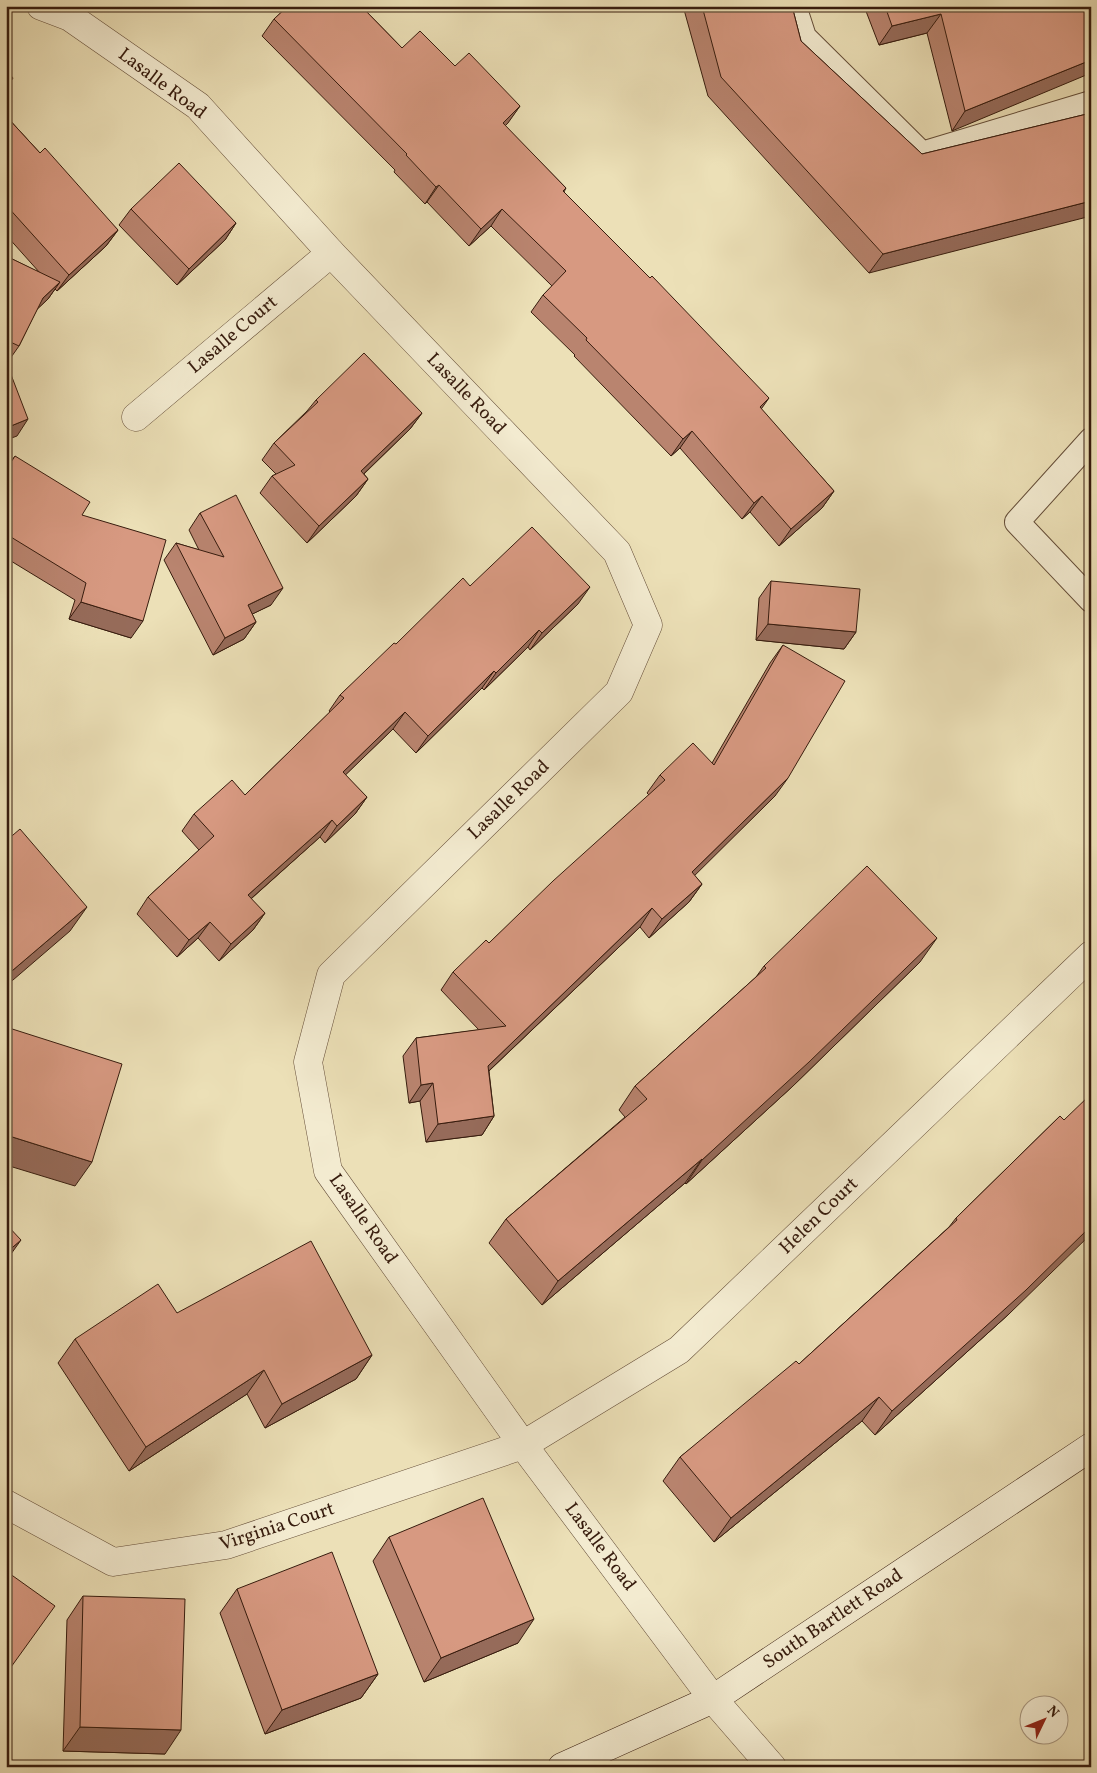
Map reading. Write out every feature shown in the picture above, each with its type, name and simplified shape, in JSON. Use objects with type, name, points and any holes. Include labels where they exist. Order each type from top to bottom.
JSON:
[{"type":"street","name":"Lasalle Road","points":[[41,6],[70,17],[198,106],[331,253],[617,552],[648,625],[619,692],[331,975],[308,1062],[328,1171],[523,1445],[713,1699],[772,1767]]},
{"type":"street","name":"Lasalle Court","points":[[136,417],[331,253]]},
{"type":"street","name":"Helen Court","points":[[523,1445],[679,1350],[1091,955]]},
{"type":"street","name":"Virginia Court","points":[[6,1504],[113,1562],[226,1546],[523,1445]]},
{"type":"street","name":"South Bartlett Road","points":[[562,1767],[713,1699],[1091,1447]]},
{"type":"lane","points":[[794,6],[804,37],[922,154],[1091,103]]},
{"type":"lane","points":[[1091,440],[1017,522],[1091,600]]},
{"type":"building","points":[[288,6],[361,6],[402,48],[420,31],[455,66],[469,53],[520,106],[503,123],[566,188],[563,191],[650,278],[652,276],[769,398],[760,407],[834,491],[791,529],[762,496],[754,503],[692,431],[683,439],[586,340],[587,338],[543,295],[566,271],[502,209],[481,229],[439,185],[436,187],[407,154],[274,19]]},
{"type":"building","points":[[702,6],[792,6],[801,41],[922,154],[1091,113],[1091,201],[883,254],[721,77]]},
{"type":"building","points":[[885,6],[1091,6],[1091,60],[965,111],[941,14],[892,26]]},
{"type":"building","points":[[6,70],[13,78],[6,85]]},
{"type":"building","points":[[6,116],[40,153],[45,148],[118,230],[69,275],[6,205]]},
{"type":"building","points":[[179,163],[236,223],[189,269],[131,209]]},
{"type":"building","points":[[6,256],[60,282],[43,298],[19,346],[6,340]]},
{"type":"building","points":[[364,353],[422,413],[361,471],[368,479],[319,526],[272,476],[295,465],[274,443],[318,402],[316,400]]},
{"type":"building","points":[[10,372],[28,419],[6,428],[6,373]]},
{"type":"building","points":[[15,456],[90,502],[82,515],[166,540],[143,621],[81,602],[86,583],[6,534],[6,470]]},
{"type":"building","points":[[236,495],[283,588],[248,605],[256,622],[225,638],[176,543],[224,557],[200,513]]},
{"type":"building","points":[[532,527],[590,587],[542,633],[539,630],[496,673],[494,671],[428,736],[405,712],[343,772],[367,797],[337,826],[332,820],[248,895],[265,913],[231,944],[210,922],[189,940],[148,897],[214,836],[194,814],[232,780],[245,795],[344,698],[340,695],[394,643],[396,644],[463,578],[470,586]]},
{"type":"building","points":[[771,581],[860,589],[856,632],[768,624]]},
{"type":"building","points":[[783,645],[845,681],[788,778],[692,872],[702,884],[662,919],[652,908],[488,1066],[494,1116],[438,1124],[433,1083],[421,1085],[416,1038],[506,1026],[453,972],[486,940],[489,943],[553,881],[665,780],[660,775],[693,743],[714,765]]},
{"type":"building","points":[[20,829],[87,907],[6,976],[6,841]]},
{"type":"building","points":[[867,866],[937,938],[809,1062],[702,1160],[558,1281],[506,1219],[647,1099],[635,1086],[766,968],[764,966]]},
{"type":"building","points":[[6,1027],[122,1064],[92,1162],[6,1135]]},
{"type":"building","points":[[1091,1094],[1091,1226],[1026,1290],[892,1411],[879,1397],[731,1518],[680,1457],[796,1361],[799,1364],[957,1220],[956,1218],[1060,1116],[1064,1120]]},
{"type":"building","points":[[6,1224],[21,1240],[6,1253]]},
{"type":"building","points":[[311,1241],[372,1355],[282,1404],[264,1370],[146,1447],[75,1339],[158,1284],[177,1313]]},
{"type":"building","points":[[483,1498],[534,1619],[441,1658],[389,1537]]},
{"type":"building","points":[[332,1552],[378,1674],[282,1710],[237,1589]]},
{"type":"building","points":[[6,1571],[55,1606],[6,1674]]},
{"type":"building","points":[[83,1596],[185,1599],[181,1730],[80,1727]]}]
